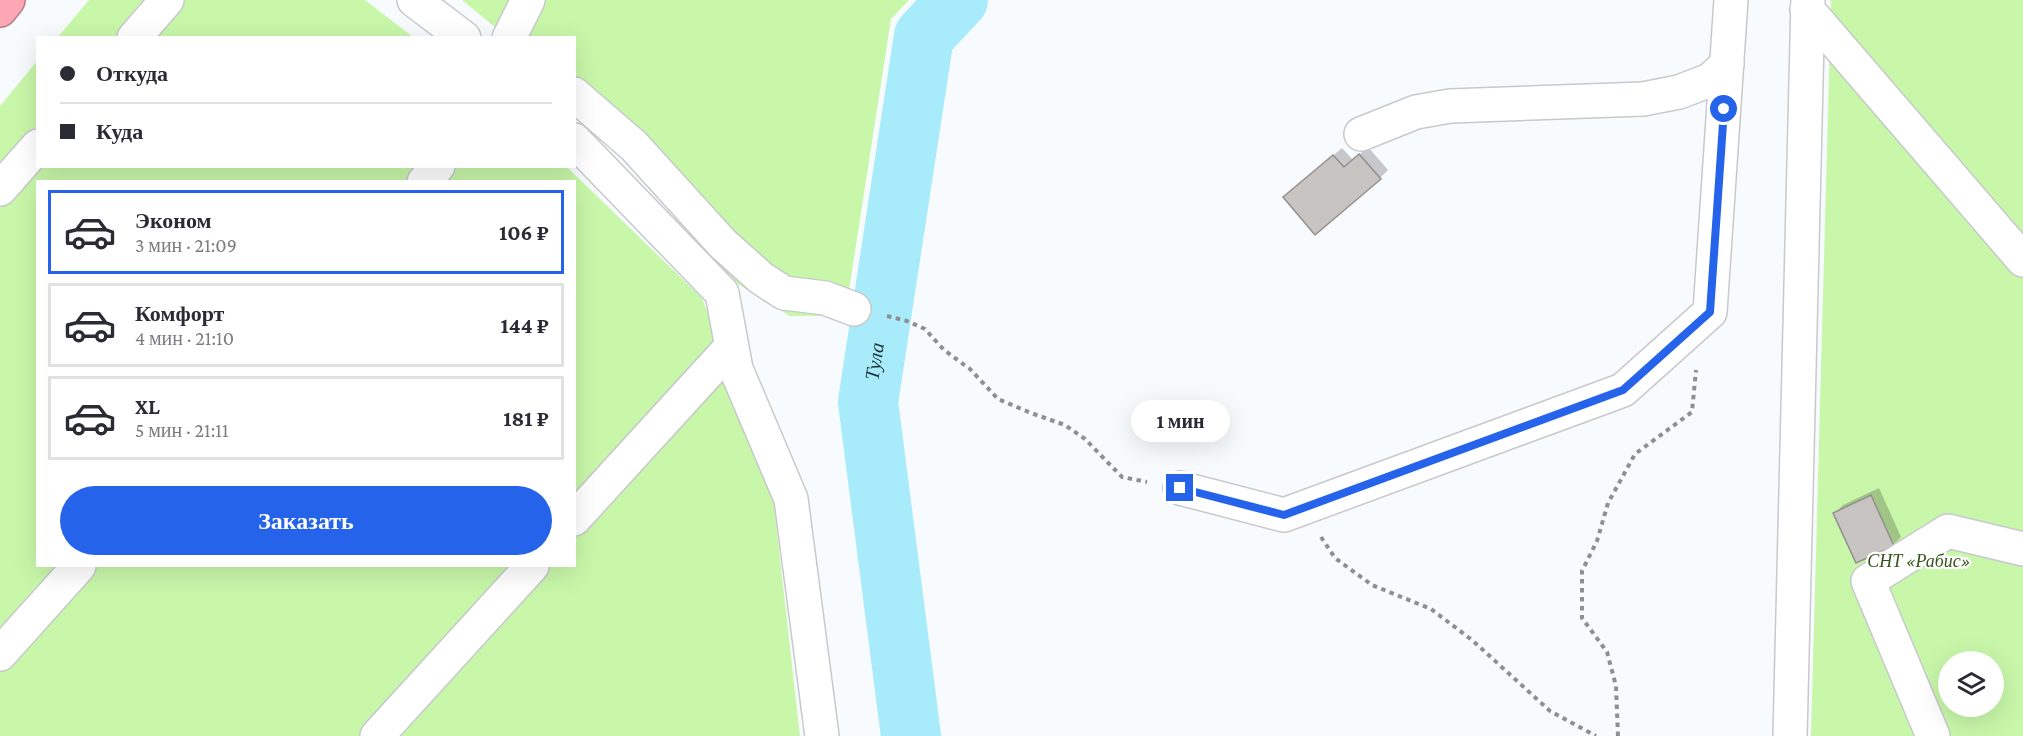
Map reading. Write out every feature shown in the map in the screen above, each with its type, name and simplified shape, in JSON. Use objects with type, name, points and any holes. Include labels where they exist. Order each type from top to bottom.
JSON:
[{"type":"highway","points":[[0,10],[8,0]]},
{"type":"street","points":[[136,36],[167,0]]},
{"type":"street","points":[[414,0],[461,36]]},
{"type":"street","points":[[511,36],[528,0]]},
{"type":"street","points":[[1180,488],[1284,515],[1623,390],[1710,312],[1731,0]]},
{"type":"street","points":[[1807,4],[2023,260]]},
{"type":"street","points":[[1790,736],[1807,4]]},
{"type":"street","points":[[1361,134],[1416,112],[1450,106],[1643,99],[1679,92],[1710,80],[1727,64]]},
{"type":"street","points":[[576,96],[634,146],[723,244],[761,278],[784,293],[825,298],[854,309]]},
{"type":"street","points":[[576,142],[722,293],[736,369],[791,499],[822,736]]},
{"type":"street","points":[[0,189],[36,148]]},
{"type":"street","points":[[426,180],[436,168]]},
{"type":"street","points":[[576,517],[731,347]]},
{"type":"street","points":[[1933,736],[1868,581],[1948,531],[2023,549]]},
{"type":"street","points":[[0,654],[79,567]]},
{"type":"street","points":[[377,736],[531,567]]},
{"type":"path","points":[[907,321],[925,329],[944,350],[970,369],[998,399],[1065,425],[1085,439],[1122,477],[1180,488]]},
{"type":"path","points":[[1618,736],[1616,686],[1607,651],[1582,618],[1582,571],[1597,541],[1608,502],[1635,454],[1692,412],[1697,362]]},
{"type":"path","points":[[1302,508],[1335,558],[1372,585],[1431,609],[1472,640],[1550,711],[1596,736]]},
{"type":"green space","points":[[89,0],[365,0],[412,36],[59,36]]},
{"type":"green space","points":[[462,0],[909,0],[891,19],[845,316],[790,316],[733,281],[576,94],[576,36],[506,36]]},
{"type":"green space","name":"СНТ «Рабис»","points":[[1831,0],[2023,0],[2023,736],[1811,736]]},
{"type":"green space","points":[[36,62],[36,168],[568,168],[702,298],[772,488],[800,736],[0,736],[0,106]]},
{"type":"building","points":[[1359,154],[1381,179],[1315,235],[1283,197],[1333,155],[1344,167]]},
{"type":"building","points":[[1871,495],[1894,546],[1856,563],[1833,513]]},
{"type":"waterway","name":"Тула","points":[[911,736],[868,402],[924,36],[958,0]]},
{"type":"route","points":[[1180,488],[1284,515],[1623,390],[1710,312],[1724,109]]}]
